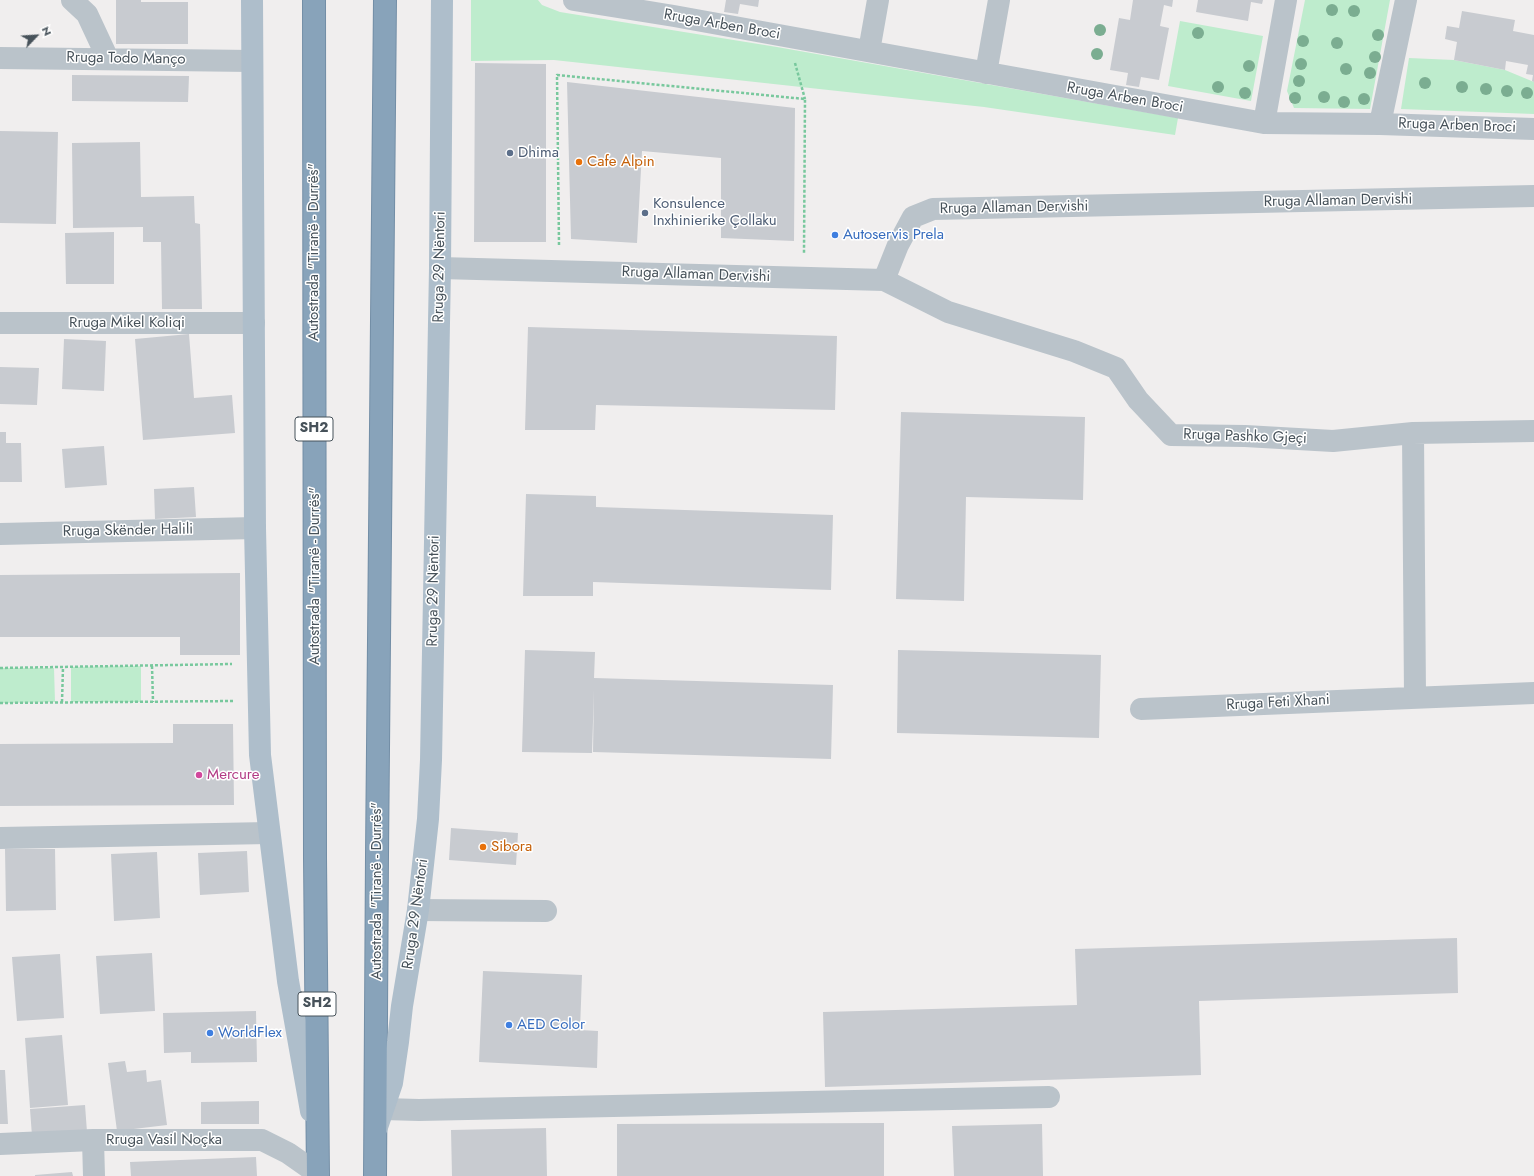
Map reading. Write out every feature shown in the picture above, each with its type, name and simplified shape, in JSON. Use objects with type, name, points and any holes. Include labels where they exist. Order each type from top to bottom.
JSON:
[{"type":"highway","name":"Autostrada \"Tiranë - Durrës\"","points":[[314,0],[315,850],[318,1151]]},
{"type":"highway","name":"Autostrada \"Tiranë - Durrës\"","points":[[375,1134],[376,855],[385,0]]},
{"type":"highway","name":"Rruga 29 Nëntori","points":[[375,1134],[375,1176]]},
{"type":"highway","name":"SH2","points":[[318,1151],[318,1175]]},
{"type":"main road","points":[[252,0],[255,528],[260,755],[288,981],[318,1151]]},
{"type":"main road","name":"Rruga 29 Nëntori","points":[[375,1134],[392,1083],[402,1006],[412,954],[428,819],[431,760],[440,268],[442,0]]},
{"type":"street","points":[[72,0],[87,14],[108,59]]},
{"type":"street","name":"Rruga Arben Broci","points":[[574,0],[788,36],[1264,123],[1380,124],[1534,129]]},
{"type":"street","points":[[869,51],[878,0]]},
{"type":"street","points":[[986,73],[999,0]]},
{"type":"street","points":[[1264,123],[1286,0]]},
{"type":"street","name":"Rruga Arben Broci","points":[[1380,124],[1406,0]]},
{"type":"street","name":"Rruga Todo Manço","points":[[0,58],[252,61]]},
{"type":"street","name":"Rruga Allaman Dervishi","points":[[440,268],[884,280],[898,245],[913,217],[933,209],[1534,196]]},
{"type":"street","name":"Rruga Pashko Gjeçi","points":[[884,280],[948,312],[1074,351],[1116,368],[1138,400],[1171,435],[1245,436],[1333,441],[1412,433],[1534,431]]},
{"type":"street","name":"Rruga Mikel Koliqi","points":[[0,323],[254,322]]},
{"type":"street","points":[[1412,433],[1415,697]]},
{"type":"street","name":"Rruga Skënder Halili","points":[[0,534],[255,528]]},
{"type":"street","name":"Rruga Feti Xhani","points":[[1141,709],[1415,697],[1534,694]]},
{"type":"street","points":[[0,838],[269,833]]},
{"type":"street","points":[[418,910],[546,911]]},
{"type":"street","points":[[383,1109],[419,1110],[1049,1097]]},
{"type":"street","points":[[93,1140],[94,1176]]},
{"type":"street","name":"Rruga Vasil Noçka","points":[[0,1144],[93,1140],[262,1140],[288,1153],[318,1175]]},
{"type":"path","points":[[788,36],[805,99],[804,278]]},
{"type":"path","points":[[560,272],[557,75],[805,99]]},
{"type":"path","points":[[0,668],[239,664]]},
{"type":"path","points":[[152,666],[153,702]]},
{"type":"path","points":[[62,702],[63,667]]},
{"type":"path","points":[[0,703],[240,701]]},
{"type":"green space","points":[[471,0],[538,0],[542,5],[560,12],[777,47],[1178,118],[1175,135],[984,107],[554,60],[471,61]]},
{"type":"green space","points":[[1305,0],[1390,0],[1370,109],[1294,108],[1287,91]]},
{"type":"green space","points":[[1180,21],[1263,36],[1251,101],[1168,86]]},
{"type":"green space","points":[[1409,58],[1454,60],[1505,70],[1534,82],[1534,114],[1401,109]]},
{"type":"green space","points":[[141,666],[141,702],[71,702],[71,667]]},
{"type":"green space","points":[[0,668],[54,668],[55,702],[0,703]]},
{"type":"building","points":[[116,0],[141,0],[141,2],[188,2],[188,44],[116,44]]},
{"type":"building","points":[[726,0],[759,0],[758,7],[740,4],[738,14],[724,12]]},
{"type":"building","points":[[1133,0],[1173,0],[1172,7],[1164,5],[1160,26],[1169,28],[1159,80],[1141,77],[1139,87],[1126,85],[1128,73],[1110,70],[1119,18],[1130,20]]},
{"type":"building","points":[[1198,0],[1263,0],[1262,4],[1251,2],[1248,21],[1196,12]]},
{"type":"building","points":[[1462,11],[1515,20],[1513,31],[1534,35],[1534,82],[1532,81],[1533,75],[1526,74],[1528,65],[1506,61],[1505,70],[1454,60],[1457,42],[1445,39],[1447,26],[1459,28]]},
{"type":"building","name":"Dhima","points":[[475,63],[546,64],[546,242],[474,242]]},
{"type":"building","points":[[72,75],[189,76],[188,102],[72,101]]},
{"type":"building","points":[[567,82],[795,108],[794,241],[721,238],[721,158],[642,151],[637,243],[571,239]]},
{"type":"building","points":[[0,131],[58,132],[56,224],[0,223]]},
{"type":"building","points":[[140,142],[141,197],[194,196],[195,223],[200,224],[202,309],[162,309],[161,242],[143,242],[143,227],[73,228],[72,143]]},
{"type":"building","points":[[114,232],[114,284],[66,284],[65,233]]},
{"type":"building","points":[[528,327],[837,336],[835,410],[596,405],[595,430],[525,430]]},
{"type":"building","points":[[189,334],[194,398],[232,395],[235,433],[143,440],[135,339]]},
{"type":"building","points":[[64,339],[106,341],[104,391],[62,389]]},
{"type":"building","points":[[0,367],[39,368],[37,405],[0,404]]},
{"type":"building","points":[[901,412],[1085,417],[1083,500],[966,497],[964,601],[896,599]]},
{"type":"building","points":[[0,432],[6,432],[6,443],[21,443],[22,482],[0,482]]},
{"type":"building","points":[[104,446],[107,485],[65,488],[62,449]]},
{"type":"building","points":[[194,487],[196,517],[155,519],[154,489]]},
{"type":"building","points":[[526,494],[596,496],[596,507],[833,515],[831,590],[593,582],[593,596],[523,596]]},
{"type":"building","points":[[240,573],[240,655],[180,655],[180,637],[0,637],[0,575]]},
{"type":"building","points":[[525,650],[595,652],[594,678],[833,685],[831,759],[593,752],[594,690],[592,753],[522,752]]},
{"type":"building","points":[[898,650],[1101,655],[1099,738],[897,733]]},
{"type":"building","points":[[173,724],[233,724],[234,805],[0,806],[0,744],[173,743]]},
{"type":"building","name":"Sibora","points":[[451,828],[518,833],[516,865],[449,860]]},
{"type":"building","points":[[5,849],[55,849],[56,910],[6,911]]},
{"type":"building","points":[[247,851],[249,892],[200,895],[198,853]]},
{"type":"building","points":[[157,852],[160,918],[114,921],[111,854]]},
{"type":"building","points":[[1457,938],[1458,993],[1199,1001],[1201,1075],[825,1087],[823,1012],[1077,1005],[1075,949]]},
{"type":"building","points":[[152,953],[155,1011],[100,1014],[96,956]]},
{"type":"building","points":[[60,954],[64,1018],[17,1021],[12,957]]},
{"type":"building","points":[[483,971],[582,975],[580,1030],[598,1031],[597,1068],[479,1062]]},
{"type":"building","name":"WorldFlex","points":[[256,1011],[257,1062],[191,1063],[191,1052],[164,1053],[163,1013]]},
{"type":"building","points":[[62,1035],[68,1105],[30,1108],[25,1038]]},
{"type":"building","points":[[125,1061],[127,1072],[146,1070],[147,1082],[161,1080],[167,1125],[117,1131],[108,1063]]},
{"type":"building","points":[[0,1070],[5,1070],[8,1124],[0,1124]]},
{"type":"building","points":[[259,1101],[259,1124],[201,1124],[201,1102]]},
{"type":"building","points":[[85,1105],[87,1132],[32,1136],[30,1109]]},
{"type":"building","points":[[884,1123],[884,1176],[617,1176],[617,1124]]},
{"type":"building","points":[[1042,1124],[1043,1176],[954,1176],[952,1126]]},
{"type":"building","points":[[546,1128],[547,1176],[452,1176],[451,1130]]},
{"type":"building","points":[[256,1157],[257,1176],[131,1176],[130,1162]]},
{"type":"building","points":[[72,1172],[73,1176],[35,1176],[35,1175]]},
{"type":"place","name":"Dhima","points":[[510,153]]},
{"type":"place","name":"Cafe Alpin","points":[[579,162]]},
{"type":"place","name":"Konsulence Inxhinierike Çollaku","points":[[645,213]]},
{"type":"place","name":"Autoservis Prela","points":[[835,235]]},
{"type":"place","name":"Mercure","points":[[199,775]]},
{"type":"place","name":"Sibora","points":[[483,847]]},
{"type":"place","name":"AED Color","points":[[509,1025]]},
{"type":"place","name":"WorldFlex","points":[[210,1033]]}]
